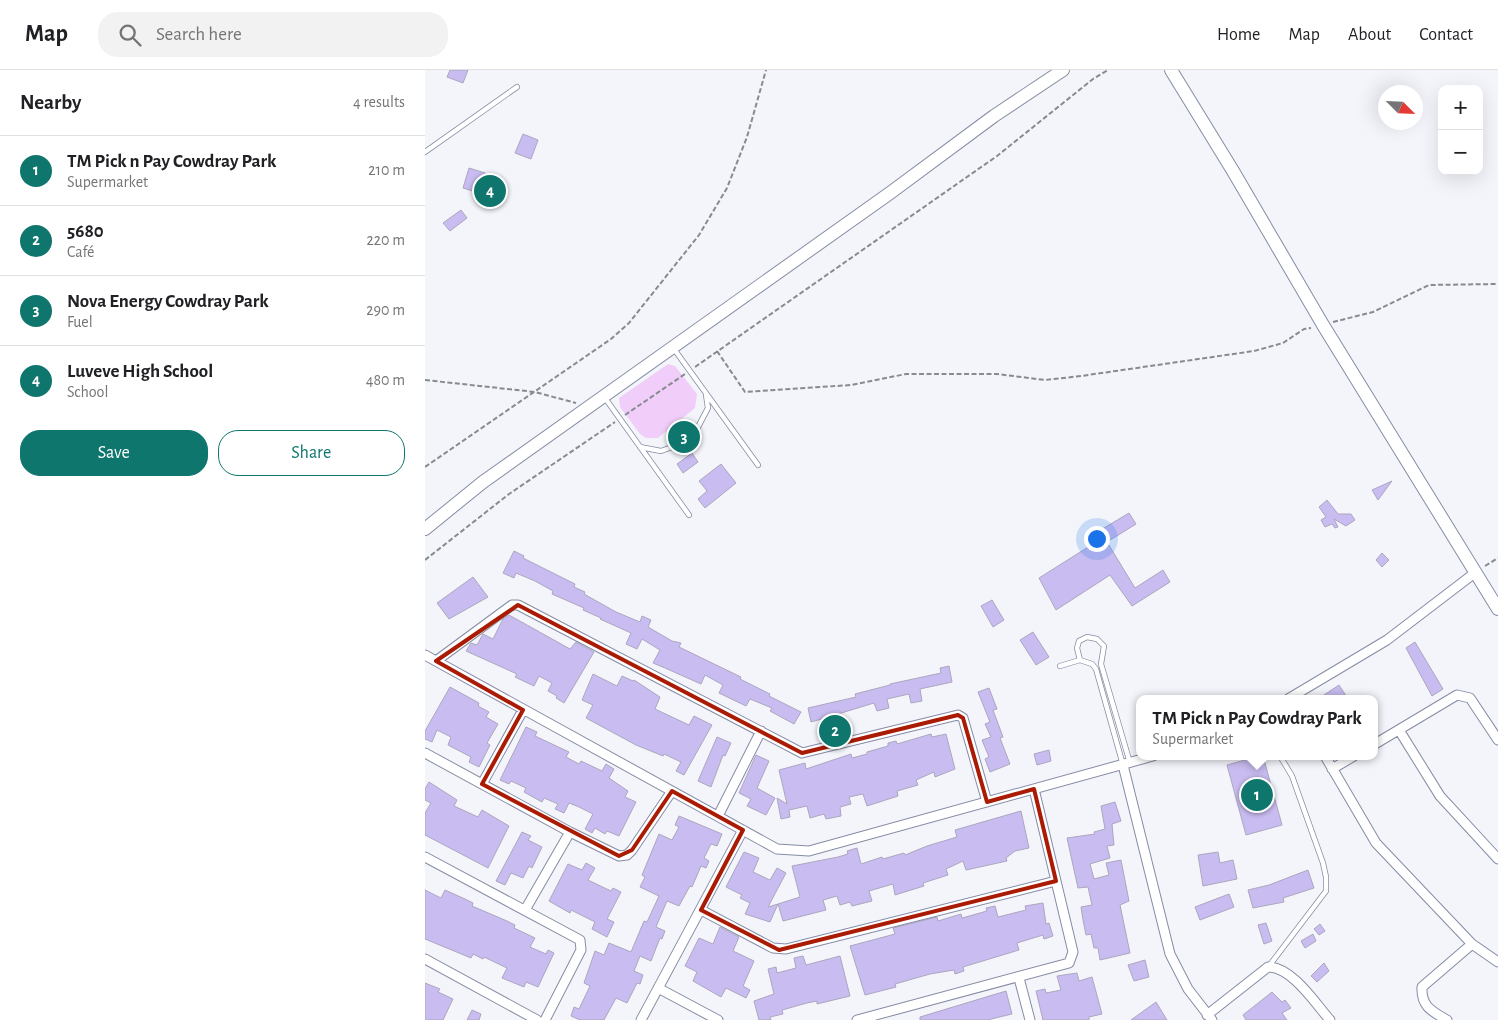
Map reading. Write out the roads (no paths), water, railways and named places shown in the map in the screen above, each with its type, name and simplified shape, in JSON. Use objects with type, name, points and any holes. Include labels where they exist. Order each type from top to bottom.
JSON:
[{"type":"street","points":[[425,529],[483,482],[890,193],[994,116],[1063,70]]},
{"type":"street","points":[[1171,70],[1233,171],[1323,325],[1498,609]]},
{"type":"street","points":[[1295,695],[1387,640],[1476,572]]},
{"type":"street","points":[[436,662],[512,606],[518,604],[803,753],[958,715],[963,718],[987,802]]},
{"type":"street","points":[[425,656],[777,849],[809,851],[1140,760]]},
{"type":"street","points":[[1378,742],[1457,695],[1470,698],[1498,740]]},
{"type":"street","points":[[482,784],[523,710]]},
{"type":"street","points":[[1399,730],[1440,796],[1498,859]]},
{"type":"street","points":[[718,816],[761,731]]},
{"type":"street","points":[[425,753],[570,832],[619,856],[627,855],[672,791]]},
{"type":"street","points":[[1327,760],[1377,843],[1472,944],[1498,962]]},
{"type":"street","points":[[1332,769],[1347,760]]},
{"type":"street","points":[[1127,764],[1170,954],[1188,989],[1209,1017],[1268,967],[1276,967],[1289,974],[1330,1020]]},
{"type":"street","points":[[857,1020],[1065,965],[1072,958],[1073,952],[1034,789]]},
{"type":"street","points":[[641,1020],[743,830]]},
{"type":"street","points":[[525,910],[570,832]]},
{"type":"street","points":[[425,856],[580,940],[581,950],[545,1020]]},
{"type":"street","points":[[701,910],[773,948],[786,950],[1056,881]]},
{"type":"street","points":[[1447,1020],[1428,1010],[1421,998],[1422,986],[1472,944]]},
{"type":"street","points":[[425,959],[537,1020]]},
{"type":"street","points":[[1019,978],[1030,1020]]},
{"type":"street","points":[[658,988],[718,1020]]},
{"type":"lane","points":[[425,152],[517,87]]},
{"type":"lane","points":[[673,348],[758,465]]},
{"type":"lane","points":[[640,447],[661,451],[672,447],[697,428],[708,408],[706,394]]},
{"type":"lane","points":[[604,397],[689,515]]},
{"type":"lane","points":[[1080,660],[1077,648],[1079,641],[1087,637],[1097,639],[1103,646],[1101,664],[1127,764]]},
{"type":"lane","points":[[1060,666],[1080,660],[1092,664],[1096,669],[1127,764]]},
{"type":"lane","points":[[1268,967],[1326,891],[1326,877],[1317,846],[1292,776],[1282,760]]},
{"type":"place","name":"Luveve High School","points":[[490,191]]},
{"type":"place","name":"Nova Energy Cowdray Park","points":[[684,437]]},
{"type":"place","name":"5680","points":[[835,731]]},
{"type":"place","name":"TM Pick n Pay Cowdray Park","points":[[1257,795]]}]
